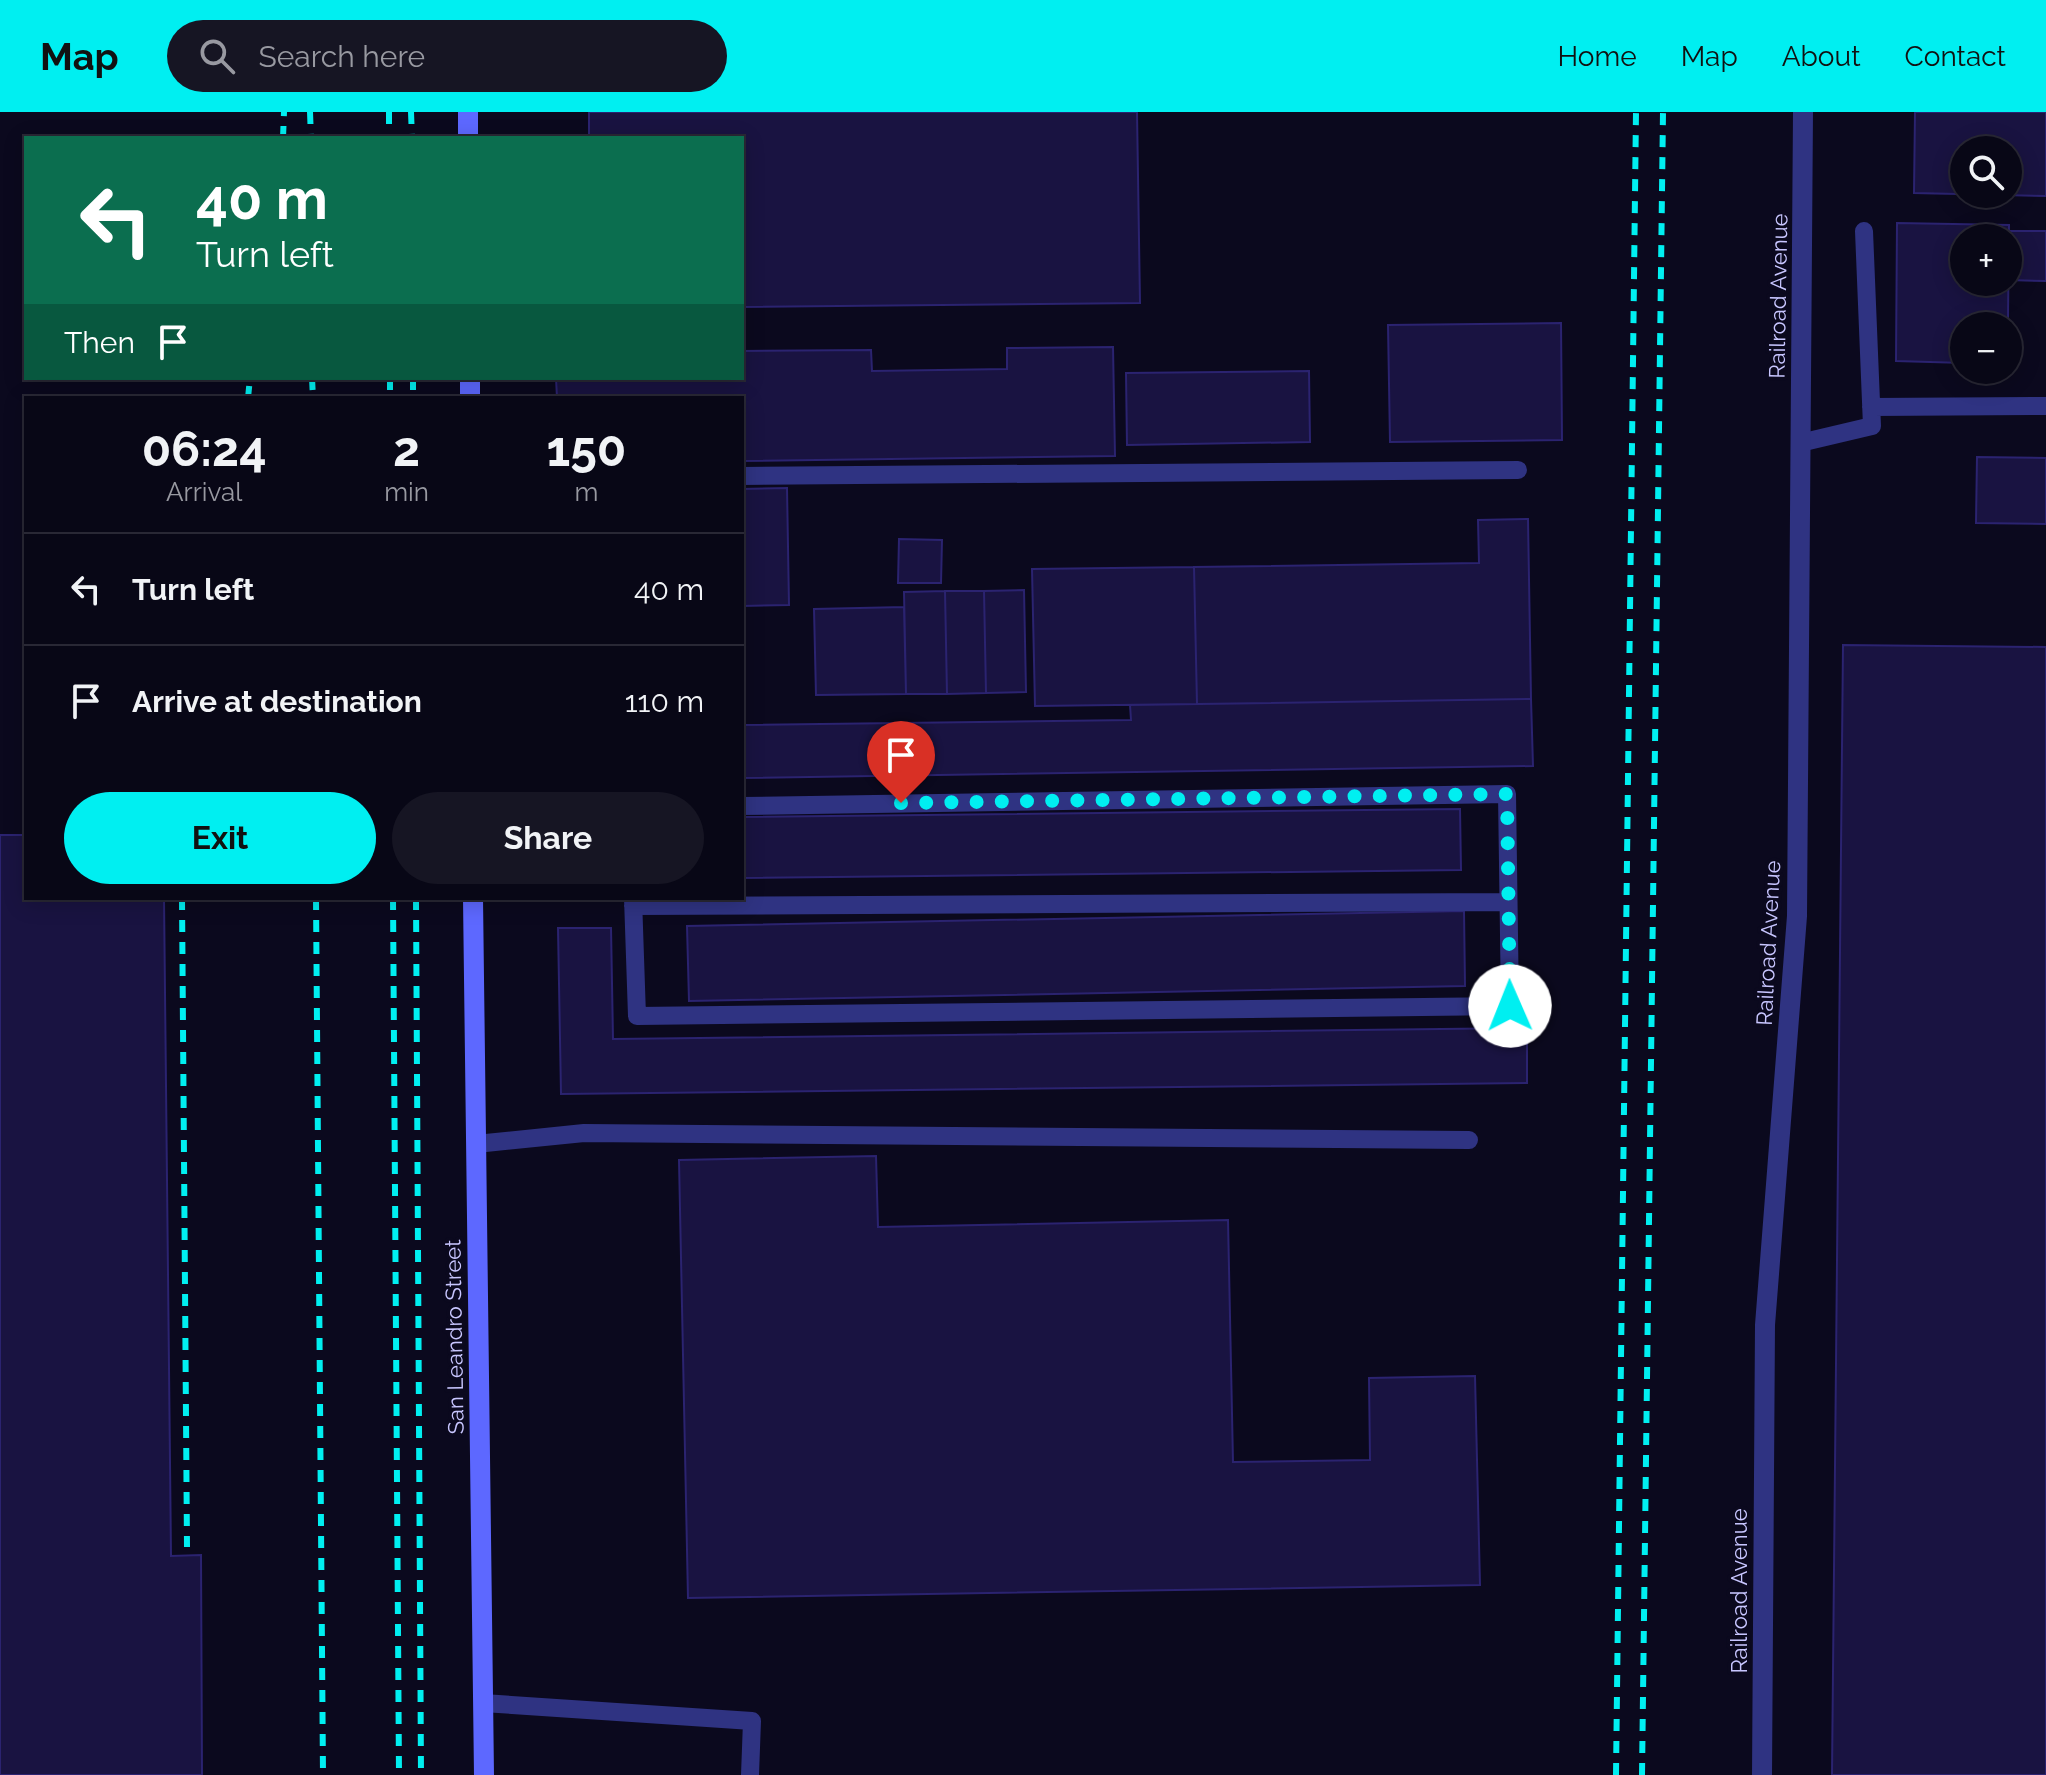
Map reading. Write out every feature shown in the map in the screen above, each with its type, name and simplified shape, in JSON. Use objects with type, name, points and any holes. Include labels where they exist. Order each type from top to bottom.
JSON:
[{"type":"main road","points":[[468,112],[468,136]]},
{"type":"main road","name":"San Leandro Street","points":[[473,900],[484,1775]]},
{"type":"street","name":"Railroad Avenue","points":[[1762,1775],[1765,1325],[1797,916],[1803,112]]},
{"type":"lane","points":[[1800,443],[1872,426],[1864,231]]},
{"type":"lane","points":[[1871,407],[2046,406]]},
{"type":"lane","points":[[744,476],[1518,470]]},
{"type":"lane","points":[[744,806],[1507,794],[1510,1006],[637,1016],[633,902],[1508,902]]},
{"type":"lane","points":[[476,1144],[584,1133],[1469,1140]]},
{"type":"lane","points":[[483,1703],[752,1721],[750,1775]]},
{"type":"building","points":[[589,112],[1137,112],[1140,303],[744,307],[744,136],[589,136]]},
{"type":"building","points":[[1915,112],[2046,112],[2046,196],[2022,195],[2022,136],[1950,136],[1950,194],[1914,193]]},
{"type":"building","points":[[1897,223],[1953,224],[1950,224],[1950,296],[2008,296],[2008,312],[1950,312],[1950,363],[1896,361]]},
{"type":"building","points":[[2022,231],[2046,231],[2046,281],[2022,280]]},
{"type":"building","points":[[1561,323],[1562,440],[1390,442],[1388,325]]},
{"type":"building","points":[[1113,347],[1115,456],[744,461],[744,396],[557,396],[556,380],[744,380],[744,351],[871,350],[872,371],[1007,369],[1007,348]]},
{"type":"building","points":[[1309,371],[1310,442],[1127,445],[1126,373]]},
{"type":"building","points":[[1977,457],[2046,458],[2046,524],[1976,523]]},
{"type":"building","points":[[787,488],[789,605],[744,606],[744,489]]},
{"type":"building","points":[[1528,519],[1531,699],[1197,704],[1194,567],[1479,563],[1478,520]]},
{"type":"building","points":[[899,539],[942,540],[941,583],[898,583]]},
{"type":"building","points":[[1194,567],[1197,704],[1035,706],[1032,569]]},
{"type":"building","points":[[1024,590],[1026,692],[986,693],[984,591]]},
{"type":"building","points":[[945,591],[947,694],[906,694],[904,592]]},
{"type":"building","points":[[945,591],[984,591],[986,693],[947,694]]},
{"type":"building","points":[[904,607],[906,694],[816,695],[814,609]]},
{"type":"building","points":[[1843,645],[2046,647],[2046,1775],[1832,1775]]},
{"type":"building","points":[[1531,699],[1533,766],[744,778],[744,725],[1131,720],[1130,705]]},
{"type":"building","points":[[1460,809],[1461,870],[744,878],[744,817]]},
{"type":"building","points":[[0,835],[24,835],[24,900],[164,900],[171,1556],[201,1555],[202,1775],[0,1775]]},
{"type":"building","points":[[1464,911],[1465,986],[689,1001],[687,926]]},
{"type":"building","points":[[558,928],[611,928],[613,1039],[1527,1028],[1527,1083],[561,1094]]},
{"type":"building","points":[[876,1156],[878,1227],[1228,1220],[1233,1462],[1370,1460],[1369,1378],[1475,1376],[1480,1585],[688,1598],[679,1160]]},
{"type":"railway","points":[[283,136],[284,112]]},
{"type":"railway","points":[[310,112],[311,136]]},
{"type":"railway","points":[[389,112],[389,136]]},
{"type":"railway","points":[[411,112],[412,136]]},
{"type":"railway","points":[[1616,1775],[1636,112]]},
{"type":"railway","points":[[1642,1775],[1663,112]]},
{"type":"railway","points":[[248,396],[250,380]]},
{"type":"railway","points":[[312,380],[313,396]]},
{"type":"railway","points":[[390,380],[390,396]]},
{"type":"railway","points":[[413,380],[413,396]]},
{"type":"railway","points":[[182,900],[187,1547]]},
{"type":"railway","points":[[316,900],[323,1775]]},
{"type":"railway","points":[[393,900],[399,1775]]},
{"type":"railway","points":[[416,900],[421,1775]]},
{"type":"route","points":[[901,803],[1507,794],[1510,1006]]}]
